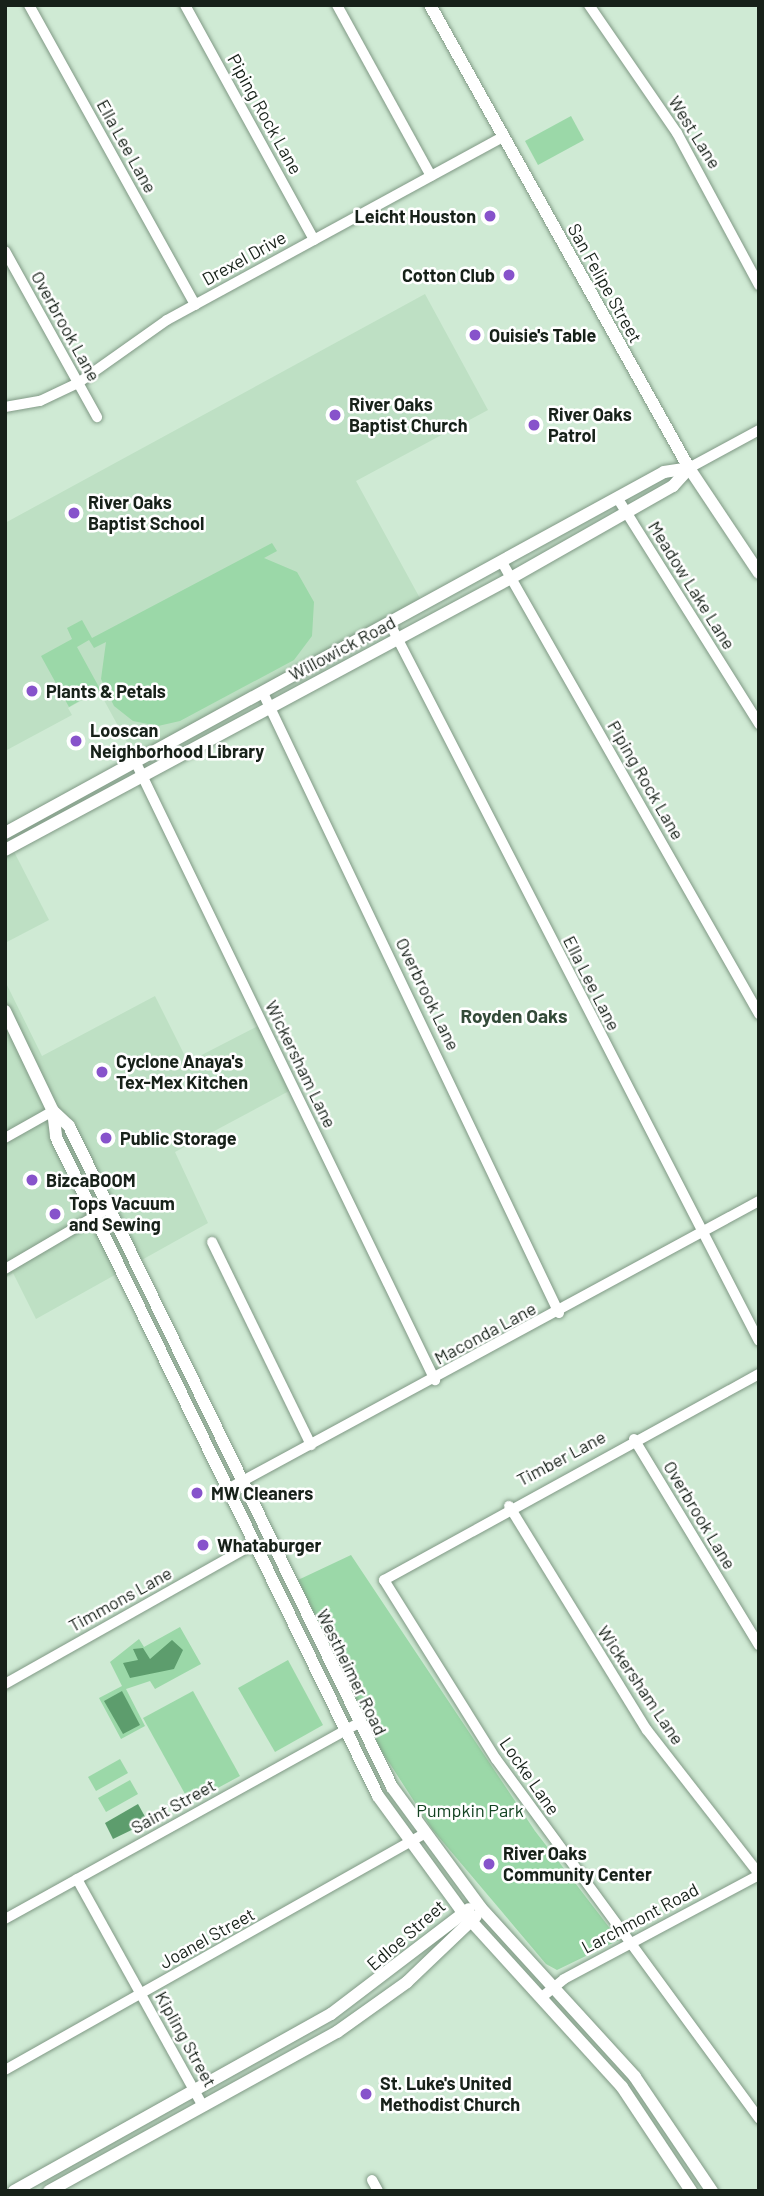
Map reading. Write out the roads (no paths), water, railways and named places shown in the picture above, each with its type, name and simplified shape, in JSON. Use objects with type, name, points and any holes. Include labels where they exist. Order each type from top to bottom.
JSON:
[{"type":"main road","name":"San Felipe Street","points":[[430,5],[689,468],[759,573]]},
{"type":"main road","name":"Willowick Road","points":[[5,833],[503,564],[664,472],[689,468]]},
{"type":"main road","name":"Willowick Road","points":[[5,850],[511,578],[673,486],[689,468]]},
{"type":"main road","name":"Westheimer Road","points":[[5,1011],[53,1111],[56,1137],[342,1732],[410,1843],[472,1924],[542,1997],[652,2129],[691,2191]]},
{"type":"main road","name":"Westheimer Road","points":[[53,1111],[69,1126],[357,1724],[424,1834],[480,1907],[554,1986],[667,2121],[712,2191]]},
{"type":"main road","points":[[252,1545],[281,1566]]},
{"type":"main road","points":[[295,1634],[311,1628]]},
{"type":"main road","name":"Edloe Street","points":[[14,2191],[296,2033],[392,1972],[461,1910],[480,1907]]},
{"type":"main road","name":"Edloe Street","points":[[49,2191],[305,2050],[397,1991],[472,1924],[480,1907]]},
{"type":"main road","points":[[296,2033],[305,2050]]},
{"type":"main road","points":[[652,2129],[667,2121]]},
{"type":"main road","points":[[110,2138],[119,2154]]},
{"type":"street","name":"Ella Lee Lane","points":[[29,5],[195,305]]},
{"type":"street","name":"Piping Rock Lane","points":[[185,5],[314,240]]},
{"type":"street","points":[[337,5],[431,176]]},
{"type":"street","name":"West Lane","points":[[589,5],[677,133],[759,285]]},
{"type":"street","name":"Drexel Drive","points":[[5,407],[40,401],[78,383],[124,345],[502,137]]},
{"type":"street","name":"Overbrook Lane","points":[[5,251],[97,417]]},
{"type":"street","name":"Willowick Road","points":[[689,468],[759,430]]},
{"type":"street","name":"Meadow Lake Lane","points":[[618,499],[759,724]]},
{"type":"street","name":"Piping Rock Lane","points":[[503,564],[759,1014]]},
{"type":"street","name":"Ella Lee Lane","points":[[390,624],[702,1236],[759,1341]]},
{"type":"street","points":[[376,631],[396,639]]},
{"type":"street","name":"Overbrook Lane","points":[[263,693],[559,1313]]},
{"type":"street","name":"Wickersham Lane","points":[[136,763],[435,1380]]},
{"type":"street","points":[[5,1138],[53,1111]]},
{"type":"street","name":"Maconda Lane","points":[[226,1490],[702,1236],[759,1201]]},
{"type":"street","points":[[5,1269],[109,1208]]},
{"type":"street","points":[[212,1242],[311,1445]]},
{"type":"street","name":"Timber Lane","points":[[384,1580],[509,1506],[759,1374]]},
{"type":"street","name":"Overbrook Lane","points":[[634,1439],[759,1645]]},
{"type":"street","name":"Wickersham Lane","points":[[509,1506],[647,1730],[759,1874]]},
{"type":"street","name":"Timmons Lane","points":[[5,1684],[252,1545]]},
{"type":"street","name":"Locke Lane","points":[[384,1580],[496,1759],[633,1942],[759,2119]]},
{"type":"street","name":"Saint Street","points":[[5,1919],[357,1724]]},
{"type":"street","name":"Joanel Street","points":[[5,2070],[424,1834]]},
{"type":"street","name":"Larchmont Road","points":[[542,1997],[554,1986],[759,1874]]},
{"type":"street","name":"Kipling Street","points":[[77,1879],[203,2106]]},
{"type":"street","points":[[372,2180],[379,2191]]},
{"type":"place","name":"Leicht Houston","points":[[490,216]]},
{"type":"place","name":"Cotton Club","points":[[509,275]]},
{"type":"place","name":"Ouisie's Table","points":[[475,335]]},
{"type":"place","name":"River Oaks Baptist Church","points":[[335,415]]},
{"type":"place","name":"River Oaks Patrol","points":[[534,425]]},
{"type":"place","name":"River Oaks Baptist School","points":[[74,513]]},
{"type":"place","name":"Plants & Petals","points":[[32,691]]},
{"type":"place","name":"Looscan Neighborhood Library","points":[[76,741]]},
{"type":"place","name":"Cyclone Anaya's Tex-Mex Kitchen","points":[[102,1072]]},
{"type":"place","name":"Public Storage","points":[[106,1138]]},
{"type":"place","name":"BizcaBOOM","points":[[32,1180]]},
{"type":"place","name":"Tops Vacuum and Sewing","points":[[55,1214]]},
{"type":"place","name":"MW Cleaners","points":[[197,1493]]},
{"type":"place","name":"Whataburger","points":[[203,1545]]},
{"type":"place","name":"River Oaks Community Center","points":[[489,1864]]},
{"type":"place","name":"St. Luke's United Methodist Church","points":[[366,2094]]},
{"type":"district","name":"Royden Oaks","points":[[514,1016]]},
{"type":"park label","name":"Pumpkin Park","points":[[470,1810]]}]
